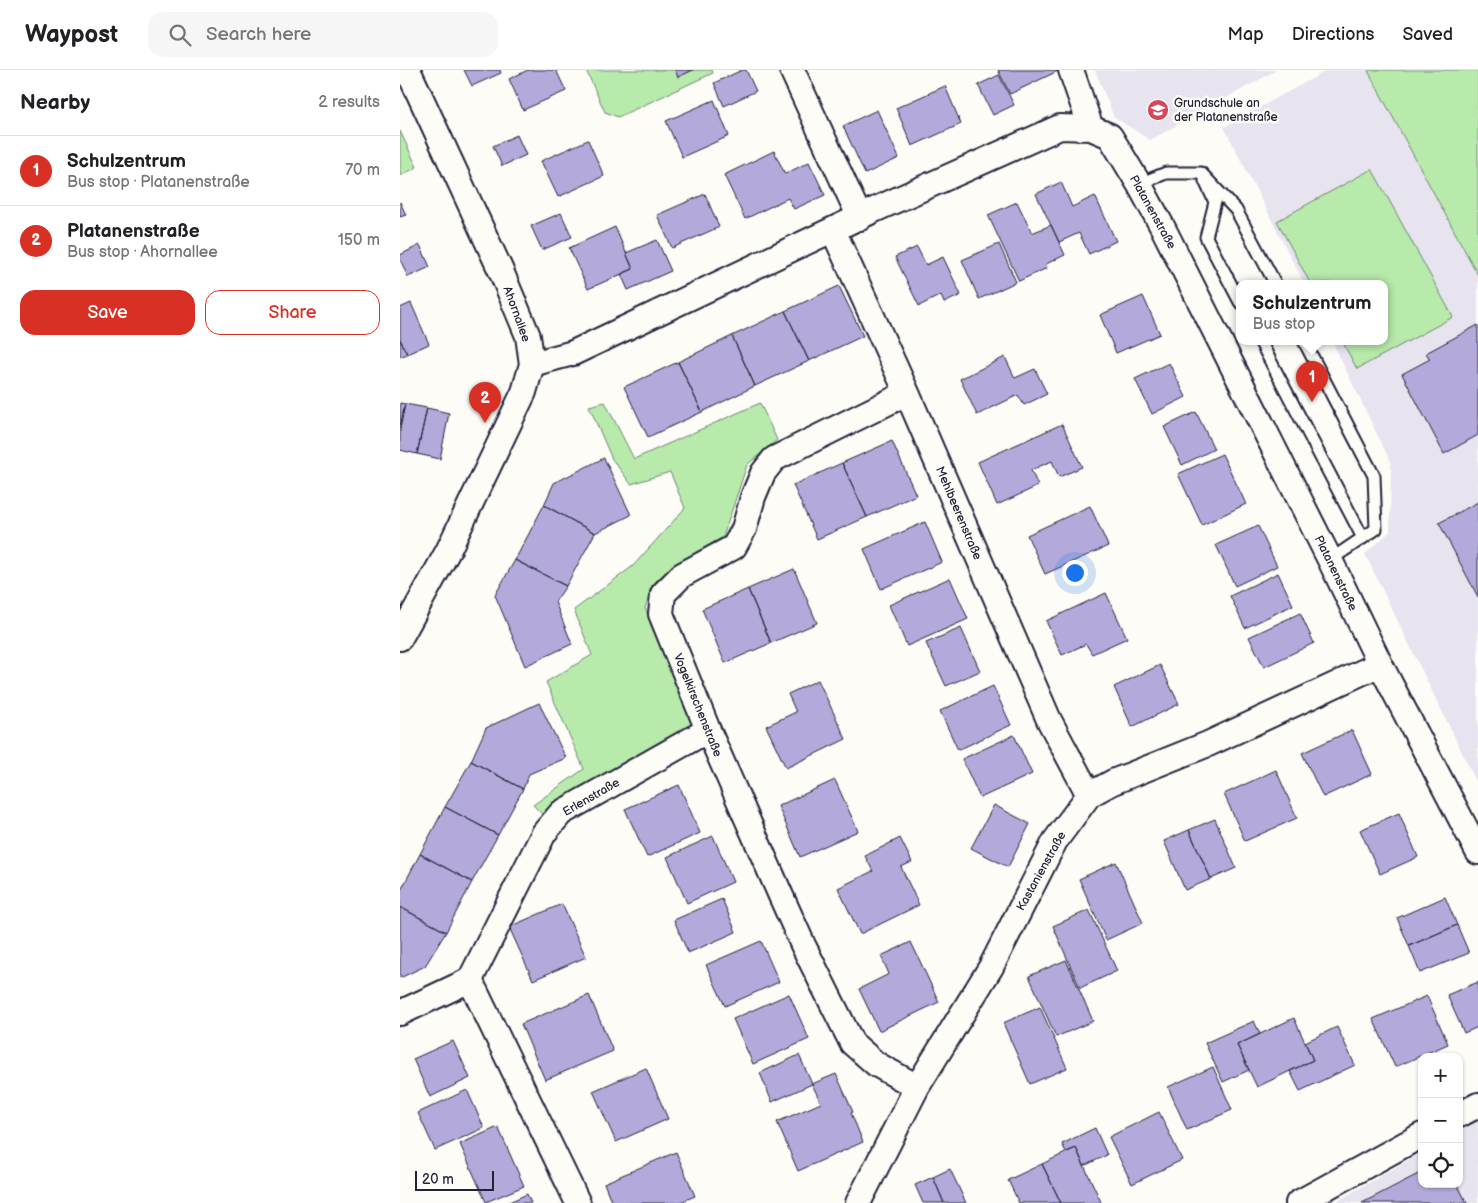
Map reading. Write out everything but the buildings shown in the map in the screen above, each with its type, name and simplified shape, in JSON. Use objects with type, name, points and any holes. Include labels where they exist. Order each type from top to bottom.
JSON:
[{"type":"street","name":"Ahornallee","points":[[403,628],[448,551],[524,392],[532,364],[528,336],[501,270],[408,70]]},
{"type":"street","points":[[792,70],[860,218]]},
{"type":"street","points":[[1071,70],[1091,128]]},
{"type":"street","name":"Platanenstraße","points":[[532,364],[573,354],[939,180],[1060,127],[1091,128],[1110,136],[1139,184],[1167,237],[1330,560],[1380,664],[1478,852]]},
{"type":"street","name":"Mehlbeerenstraße","points":[[832,230],[907,393],[1045,712],[1089,795]]},
{"type":"street","name":"Vogelkirschenstraße","points":[[907,393],[774,458],[763,473],[752,497],[744,529],[734,547],[682,575],[663,594],[661,614],[708,730],[803,945],[852,1043],[876,1064],[917,1087]]},
{"type":"street","name":"Kastanienstraße","points":[[858,1203],[917,1087],[991,967],[1056,841],[1089,795],[1113,782],[1208,744],[1380,664]]},
{"type":"street","name":"Erlenstraße","points":[[470,980],[544,832],[561,813],[708,730]]},
{"type":"street","points":[[400,1013],[470,980],[578,1203]]},
{"type":"street","points":[[1463,1113],[1478,1105]]},
{"type":"street","points":[[1298,1203],[1418,1137]]},
{"type":"lane","points":[[1139,184],[1166,173],[1201,173],[1236,210],[1273,280]]},
{"type":"lane","points":[[1201,173],[1215,202],[1206,238],[1236,294]]},
{"type":"lane","points":[[1262,345],[1363,538]]},
{"type":"lane","points":[[1306,345],[1374,476],[1376,529],[1330,560]]},
{"type":"shaded area","name":"Grundschule an der Platanenstraße","points":[[1095,70],[1277,70],[1150,140],[1114,117]]},
{"type":"shaded area","points":[[1328,70],[1478,70],[1478,785],[1365,554],[1390,532],[1391,463],[1334,345],[1388,345],[1388,280],[1302,280],[1224,127]]},
{"type":"shaded area","points":[[1478,1120],[1478,1203],[1334,1203],[1418,1154],[1418,1188],[1463,1188],[1463,1128]]},
{"type":"green space","points":[[586,70],[675,70],[678,77],[693,70],[712,70],[713,73],[618,117],[605,112]]},
{"type":"green space","points":[[1478,70],[1478,275],[1368,71]]},
{"type":"green space","points":[[400,131],[417,167],[400,176]]},
{"type":"green space","points":[[1372,169],[1453,317],[1357,369],[1344,345],[1388,345],[1388,280],[1308,280],[1277,221]]},
{"type":"green space","points":[[605,402],[634,459],[760,403],[777,440],[747,465],[723,537],[675,564],[655,582],[645,608],[697,727],[544,816],[533,805],[584,769],[546,682],[592,655],[574,610],[633,566],[685,508],[670,472],[631,484],[612,459],[589,406]]},
{"type":"place","name":"Grundschule an der Platanenstraße","points":[[1158,110]]},
{"type":"place","name":"Schulzentrum","points":[[1312,402]]},
{"type":"place","name":"Platanenstraße","points":[[485,423]]}]
